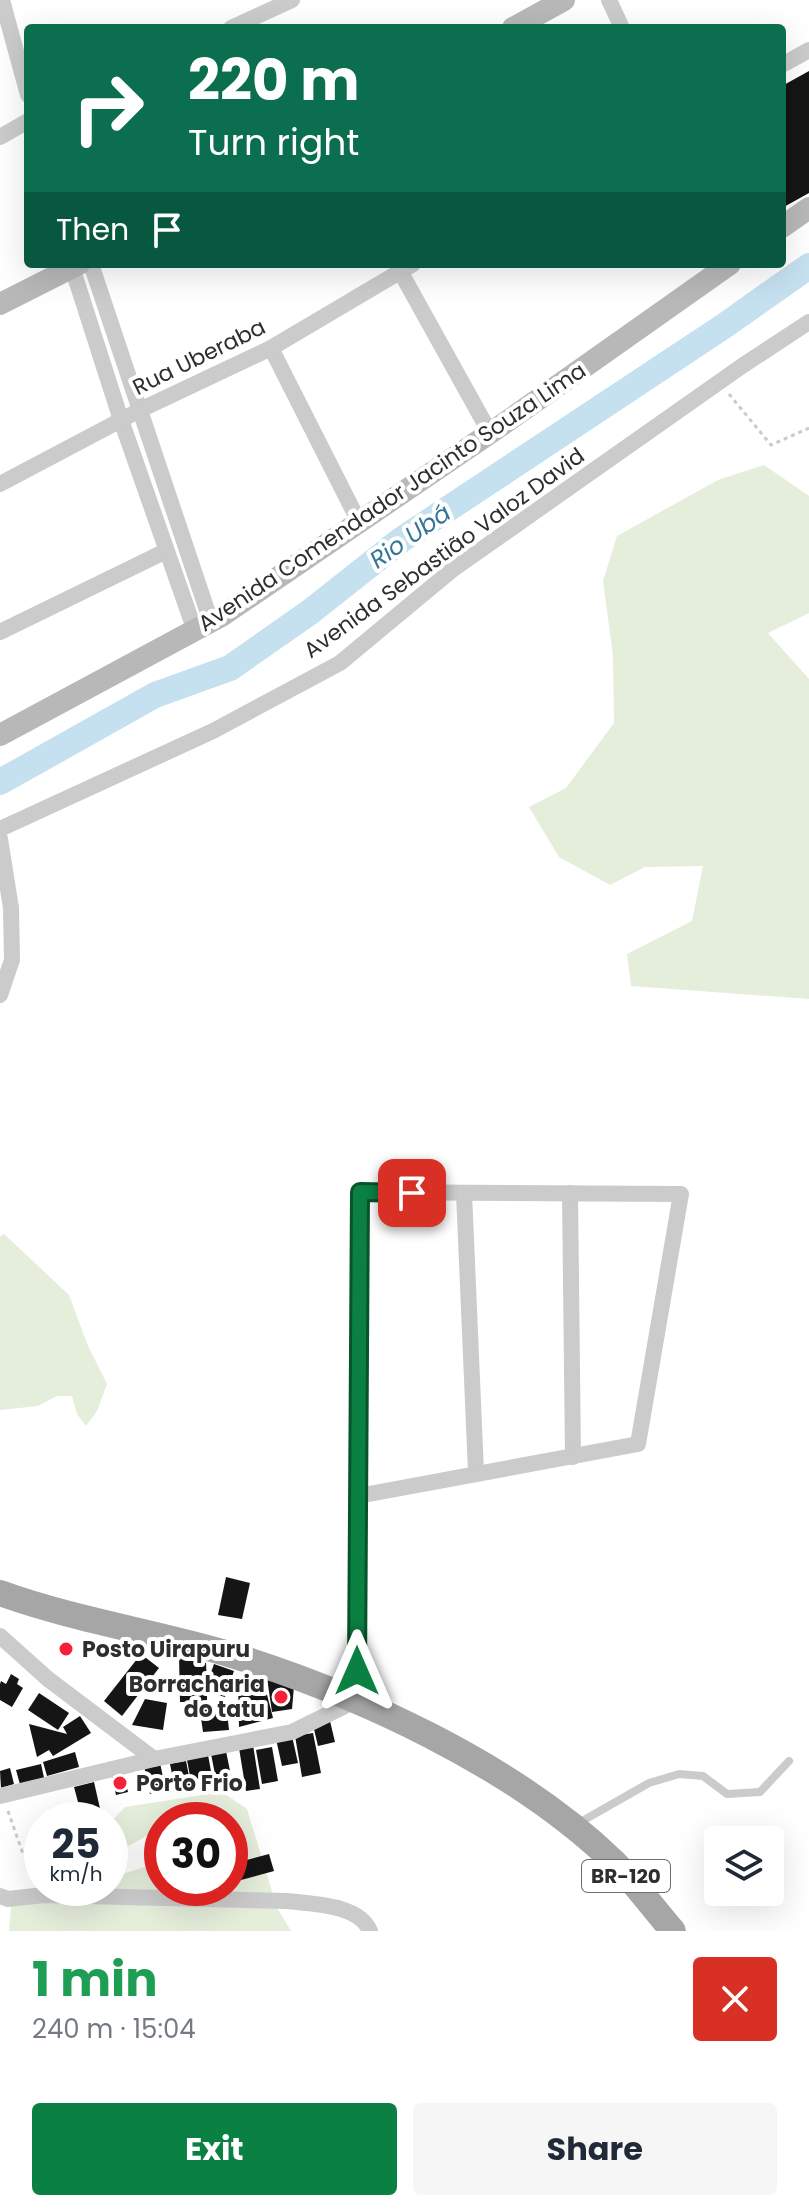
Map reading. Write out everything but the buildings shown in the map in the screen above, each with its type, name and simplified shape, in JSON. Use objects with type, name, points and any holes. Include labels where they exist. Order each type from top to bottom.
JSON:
[{"type":"main road","name":"BR-120","points":[[5,1596],[219,1652],[289,1673],[357,1700],[468,1756],[545,1804],[614,1862],[673,1931]]},
{"type":"street","points":[[2,0],[24,80]]},
{"type":"street","points":[[240,24],[292,0]]},
{"type":"street","points":[[609,0],[620,24]]},
{"type":"street","points":[[520,24],[556,2]]},
{"type":"street","points":[[786,63],[809,50]]},
{"type":"street","points":[[0,137],[24,124]]},
{"type":"street","points":[[786,224],[809,208]]},
{"type":"street","points":[[0,304],[73,268]]},
{"type":"street","points":[[80,268],[140,410],[203,626]]},
{"type":"street","points":[[80,268],[121,420],[166,551],[203,626]]},
{"type":"street","name":"Rua Uberaba","points":[[0,484],[140,410],[271,348],[405,268]]},
{"type":"street","points":[[408,268],[490,433]]},
{"type":"street","name":"Avenida Comendador Jacinto Souza Lima","points":[[3,726],[203,626],[490,433],[724,268]]},
{"type":"street","name":"Avenida Sebastião Valoz David","points":[[0,829],[213,731],[340,663],[452,570],[809,322]]},
{"type":"street","points":[[271,348],[359,522]]},
{"type":"street","points":[[0,632],[166,551]]},
{"type":"street","points":[[0,839],[11,908],[12,947],[12,960],[0,995]]},
{"type":"street","points":[[2,1796],[154,1759],[292,1732],[357,1700],[358,1496],[360,1192],[681,1194],[638,1444],[358,1496]]},
{"type":"street","points":[[464,1193],[476,1472]]},
{"type":"street","points":[[570,1193],[573,1457]]},
{"type":"street","points":[[0,1636],[48,1679],[154,1759]]},
{"type":"street","points":[[0,1896],[8,1899],[44,1895],[287,1901],[357,1914],[370,1931]]},
{"type":"lane","points":[[572,1827],[649,1783],[679,1774],[703,1776],[727,1794],[760,1792],[789,1761]]},
{"type":"path","points":[[719,382],[771,445],[809,428]]},
{"type":"path","points":[[2,1796],[24,1854]]},
{"type":"green space","points":[[764,465],[809,496],[809,613],[768,633],[809,679],[809,999],[631,986],[627,954],[692,921],[703,866],[645,867],[610,885],[559,857],[529,807],[566,788],[614,723],[613,656],[603,581],[617,536],[718,480]]},
{"type":"green space","points":[[4,1234],[69,1295],[88,1346],[107,1384],[97,1411],[86,1426],[77,1414],[72,1396],[57,1396],[38,1406],[0,1410],[0,1236]]},
{"type":"green space","points":[[222,1792],[237,1802],[157,1802]]},
{"type":"green space","points":[[144,1804],[144,1837],[128,1846],[128,1807]]},
{"type":"green space","points":[[248,1812],[277,1908],[291,1931],[9,1931],[11,1907],[24,1903],[24,1906],[128,1906],[128,1872],[144,1867],[144,1906],[248,1906]]},
{"type":"waterway","name":"Rio Ubá","points":[[0,782],[155,695],[230,668],[310,612],[401,540],[724,326],[809,266]]},
{"type":"place","name":"Posto Uirapuru","points":[[66,1649]]},
{"type":"place","name":"Borracharia do tatu","points":[[281,1697]]},
{"type":"place","name":"Porto Frio","points":[[120,1783]]},
{"type":"route","points":[[357,1671],[360,1192],[412,1193]]}]
